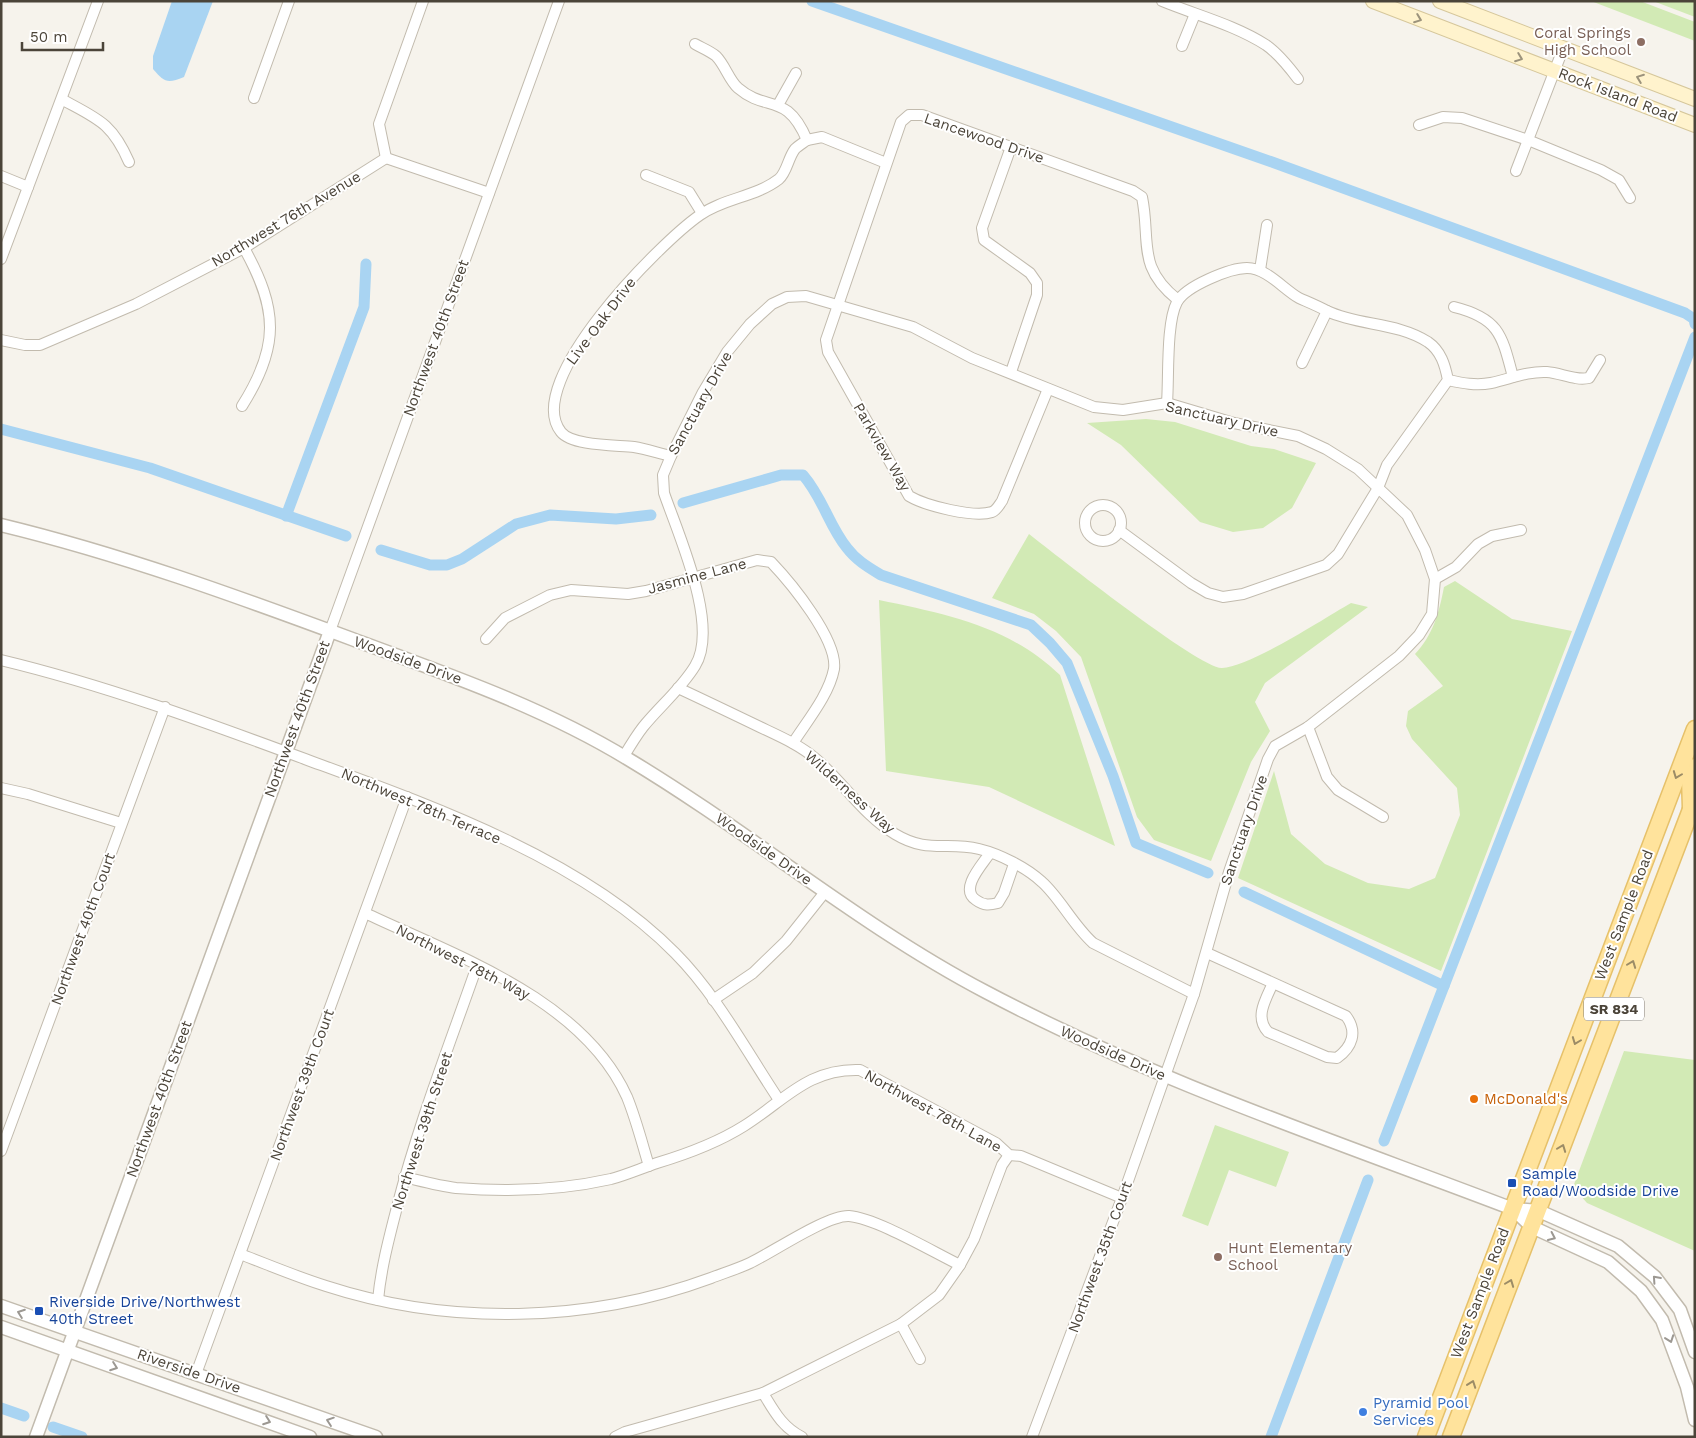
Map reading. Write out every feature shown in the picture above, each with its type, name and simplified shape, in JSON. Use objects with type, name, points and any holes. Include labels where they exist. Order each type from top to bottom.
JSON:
[{"type":"main road","name":"Rock Island Road","points":[[1373,1],[1695,125]]},
{"type":"main road","name":"Rock Island Road","points":[[1440,1],[1695,98]]},
{"type":"main road","points":[[1474,40],[1483,17]]},
{"type":"main road","name":"West Sample Road","points":[[1426,1437],[1695,729]]},
{"type":"main road","points":[[1693,804],[1690,778],[1695,767]]},
{"type":"main road","name":"West Sample Road","points":[[1451,1437],[1693,804]]},
{"type":"main road","points":[[1606,1031],[1601,1016],[1617,973],[1610,950]]},
{"type":"street","points":[[1,259],[63,100],[98,1]]},
{"type":"street","points":[[254,98],[289,1]]},
{"type":"street","points":[[424,1],[379,124],[386,158],[489,193]]},
{"type":"street","name":"Northwest 40th Street","points":[[36,1437],[559,1]]},
{"type":"street","points":[[1162,1],[1267,46],[1285,62],[1298,79]]},
{"type":"street","points":[[1182,46],[1195,14]]},
{"type":"street","points":[[696,44],[716,56],[737,87],[748,95],[778,105],[791,112],[800,123],[807,140],[822,138],[886,163]]},
{"type":"street","points":[[1516,171],[1563,49]]},
{"type":"street","points":[[778,105],[796,73]]},
{"type":"street","points":[[63,100],[106,126],[119,138],[129,162]]},
{"type":"street","name":"Lancewood Drive","points":[[837,305],[901,122],[909,115],[922,116],[1134,191],[1142,197],[1148,255],[1153,273],[1162,288],[1178,300]]},
{"type":"street","points":[[1419,125],[1443,117],[1462,118],[1528,140],[1601,170],[1620,180],[1630,198]]},
{"type":"street","name":"Live Oak Drive","points":[[671,456],[636,448],[574,440],[561,433],[554,419],[553,404],[558,386],[570,358],[644,264],[676,233],[702,213],[723,203],[766,188],[781,177],[795,149],[807,140]]},
{"type":"street","points":[[1010,147],[982,228],[984,240],[1030,273],[1037,283],[1037,295],[1011,372]]},
{"type":"street","name":"Northwest 76th Avenue","points":[[1,340],[25,345],[40,345],[136,304],[244,248],[386,158]]},
{"type":"street","points":[[646,175],[689,192],[702,213]]},
{"type":"street","points":[[1,176],[28,186]]},
{"type":"street","points":[[1260,270],[1267,225]]},
{"type":"street","points":[[242,406],[263,368],[271,332],[266,295],[258,274],[244,248]]},
{"type":"street","points":[[1119,530],[1191,583],[1208,593],[1223,597],[1243,594],[1326,565],[1338,554],[1378,488],[1387,465],[1448,380],[1443,358],[1430,343],[1412,333],[1363,323],[1327,311],[1298,297],[1260,270],[1247,268],[1224,273],[1201,283],[1178,300],[1172,317],[1167,403]]},
{"type":"street","name":"Sanctuary Drive","points":[[624,756],[643,727],[678,688],[696,664],[703,644],[700,596],[664,493],[663,475],[703,392],[727,352],[750,324],[765,310],[772,304],[788,297],[806,296],[913,327],[972,358],[1011,372],[1094,407],[1123,410],[1167,403],[1234,422],[1298,436],[1326,449],[1358,469],[1408,516],[1425,550],[1435,580],[1432,614],[1420,635],[1399,656],[1308,726],[1275,746],[1268,759],[1229,872],[1207,953],[1165,1076]]},
{"type":"street","name":"Parkview Way","points":[[837,305],[826,340],[828,352],[902,486],[909,496],[922,503],[981,515],[994,511],[1002,501],[1048,389]]},
{"type":"street","points":[[1454,307],[1476,312],[1491,324],[1504,341],[1512,377]]},
{"type":"street","points":[[1302,363],[1327,311]]},
{"type":"street","points":[[1448,380],[1470,385],[1490,383],[1535,372],[1548,372],[1581,380],[1589,378],[1600,360]]},
{"type":"street","name":"Woodside Drive","points":[[1,525],[81,544],[204,584],[472,683],[624,756],[702,805],[825,892],[982,991],[1072,1035],[1165,1076],[1513,1208]]},
{"type":"street","points":[[1435,580],[1456,567],[1478,544],[1492,536],[1521,530]]},
{"type":"street","name":"Jasmine Lane","points":[[486,639],[505,618],[550,595],[570,590],[628,594],[646,591],[757,560],[772,562],[828,636],[833,652],[834,668],[828,685],[794,743]]},
{"type":"street","name":"Northwest 78th Terrace","points":[[1,660],[47,671],[165,707],[407,797],[517,846],[587,885],[631,915],[676,953],[713,1000],[780,1100]]},
{"type":"street","name":"Wilderness Way","points":[[678,688],[794,743],[815,758],[876,820],[894,834],[912,843],[932,848],[958,846],[990,853],[1014,864],[1043,882],[1080,931],[1093,943],[1194,994]]},
{"type":"street","name":"Northwest 40th Court","points":[[1,1151],[165,707]]},
{"type":"street","points":[[1308,726],[1327,777],[1338,790],[1383,817]]},
{"type":"street","points":[[2,790],[28,794],[121,823]]},
{"type":"street","name":"Northwest 39th Court","points":[[196,1374],[407,797]]},
{"type":"street","points":[[990,853],[973,878],[969,888],[972,898],[981,904],[989,906],[998,903],[1004,893],[1014,864]]},
{"type":"street","points":[[713,1000],[753,973],[786,941],[825,892]]},
{"type":"street","name":"Northwest 78th Way","points":[[365,913],[518,987],[560,1016],[590,1043],[626,1096],[649,1166]]},
{"type":"street","points":[[1207,953],[1346,1016],[1353,1025],[1353,1034],[1346,1051],[1337,1058],[1327,1057],[1268,1032],[1261,1025],[1260,1014],[1273,983]]},
{"type":"street","name":"Northwest 39th Street","points":[[378,1300],[381,1270],[404,1177],[420,1126],[477,966]]},
{"type":"street","name":"Northwest 78th Lane","points":[[404,1177],[455,1188],[503,1189],[552,1187],[611,1179],[695,1151],[744,1126],[780,1100],[820,1075],[840,1069],[860,1070],[996,1143],[1009,1155],[1021,1156],[1122,1198]]},
{"type":"street","name":"Northwest 35th Court","points":[[1032,1437],[1122,1198],[1165,1076]]},
{"type":"street","points":[[616,1437],[625,1432],[764,1393],[901,1324],[939,1295],[960,1265],[974,1239],[1002,1165],[1009,1155]]},
{"type":"street","points":[[1513,1208],[1539,1210],[1618,1246],[1655,1277],[1680,1310],[1695,1352]]},
{"type":"street","points":[[1513,1208],[1532,1228],[1608,1262],[1641,1291],[1662,1320],[1691,1385],[1695,1420]]},
{"type":"street","points":[[240,1254],[326,1287],[378,1300],[441,1311],[498,1315],[567,1311],[634,1301],[684,1288],[750,1263],[830,1220],[847,1216],[867,1219],[960,1265]]},
{"type":"street","name":"Riverside Drive","points":[[1,1306],[376,1437]]},
{"type":"street","points":[[901,1324],[920,1359]]},
{"type":"street","name":"Riverside Drive","points":[[1,1327],[310,1437]]},
{"type":"street","points":[[764,1393],[779,1420],[802,1437]]},
{"type":"green space","points":[[1591,1],[1640,1],[1695,22],[1695,41]]},
{"type":"green space","points":[[1653,1],[1695,1],[1695,17]]},
{"type":"green space","points":[[1146,419],[1175,422],[1251,446],[1274,449],[1316,463],[1292,508],[1263,528],[1233,532],[1200,522],[1121,445],[1087,423]]},
{"type":"green space","points":[[1029,534],[1158,632],[1208,663],[1222,668],[1234,666],[1268,651],[1351,603],[1368,607],[1265,683],[1255,702],[1270,731],[1251,762],[1211,861],[1154,840],[1137,817],[1081,657],[1056,631],[1034,614],[992,598]]},
{"type":"green space","points":[[1455,581],[1512,619],[1572,631],[1441,971],[1238,878],[1274,771],[1291,834],[1325,864],[1368,883],[1409,889],[1435,878],[1460,815],[1457,788],[1412,739],[1406,726],[1408,711],[1443,686],[1415,654],[1431,631],[1440,606],[1444,587]]},
{"type":"green space","points":[[879,600],[952,617],[998,633],[1040,658],[1060,675],[1115,846],[989,787],[886,771]]},
{"type":"green space","points":[[1624,1051],[1695,1060],[1695,1251],[1587,1203],[1573,1187]]},
{"type":"green space","points":[[1215,1125],[1289,1152],[1276,1187],[1229,1170],[1208,1226],[1182,1216]]},
{"type":"water","points":[[172,1],[213,1],[184,77],[170,81],[160,77],[153,69],[153,56]]},
{"type":"waterway","points":[[812,1],[1272,162],[1685,313],[1694,319],[1695,324]]},
{"type":"waterway","points":[[286,516],[364,307],[366,264]]},
{"type":"waterway","points":[[1384,1141],[1695,337]]},
{"type":"waterway","points":[[1,429],[150,468],[346,536]]},
{"type":"waterway","points":[[683,503],[781,475],[803,475],[816,493],[835,531],[854,556],[867,566],[881,575],[1031,625],[1067,663],[1113,776],[1136,843],[1208,873]]},
{"type":"waterway","points":[[381,550],[430,565],[447,565],[462,559],[516,524],[550,515],[616,519],[651,515]]},
{"type":"waterway","points":[[1244,892],[1444,986]]},
{"type":"waterway","points":[[1271,1437],[1368,1180]]},
{"type":"waterway","points":[[1,1408],[24,1416]]},
{"type":"waterway","points":[[53,1427],[82,1437]]},
{"type":"place","name":"Coral Springs High School","points":[[1641,42]]},
{"type":"place","name":"McDonald's","points":[[1474,1099]]},
{"type":"place","name":"Sample Road/Woodside Drive","points":[[1512,1183]]},
{"type":"place","name":"Hunt Elementary School","points":[[1218,1257]]},
{"type":"place","name":"Riverside Drive/Northwest 40th Street","points":[[39,1311]]},
{"type":"place","name":"Pyramid Pool Services","points":[[1363,1412]]}]
